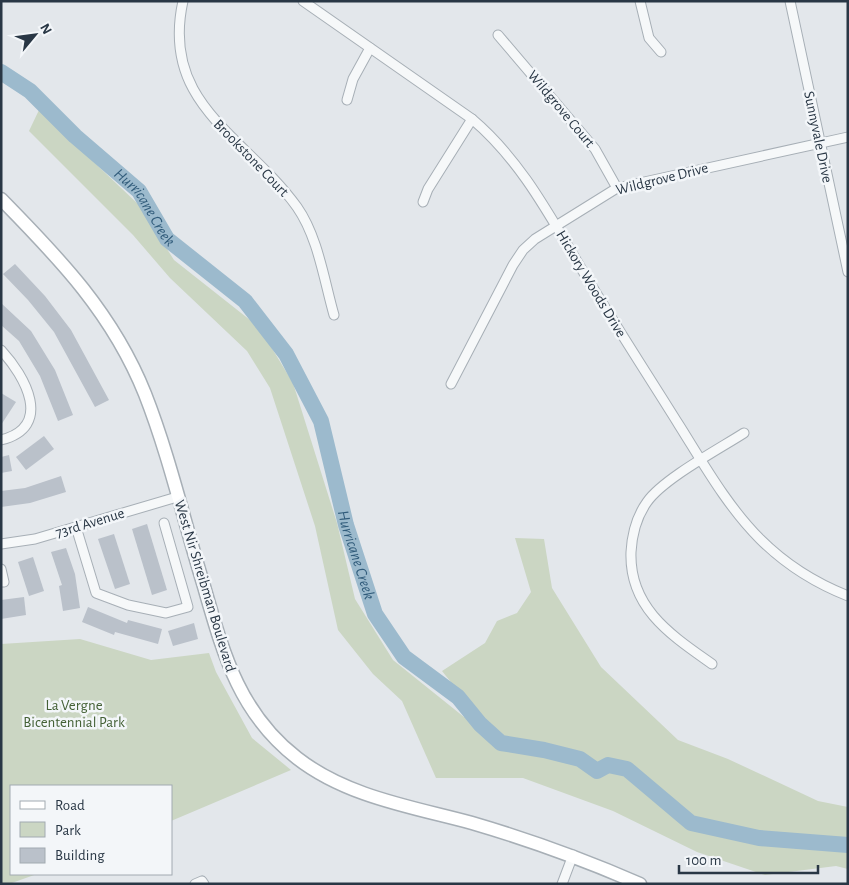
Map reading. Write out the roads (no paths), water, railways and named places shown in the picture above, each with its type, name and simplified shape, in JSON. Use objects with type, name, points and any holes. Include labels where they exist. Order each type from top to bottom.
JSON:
[{"type":"main road","name":"West Nir Shreibman Boulevard","points":[[1,199],[63,262],[109,323],[145,394],[222,650],[239,691],[263,726],[298,759],[335,782],[374,796],[475,824],[572,855],[640,884]]},
{"type":"street","name":"Brookstone Court","points":[[183,1],[179,20],[180,51],[192,90],[203,108],[280,186],[298,208],[312,237],[334,315]]},
{"type":"street","name":"Hickory Woods Drive","points":[[303,1],[472,119],[493,137],[512,158],[556,226],[598,298],[702,461],[740,515],[759,538],[803,574],[848,596]]},
{"type":"street","points":[[640,1],[649,38],[661,52]]},
{"type":"street","name":"Sunnyvale Drive","points":[[790,1],[848,272]]},
{"type":"street","name":"Wildgrove Court","points":[[498,35],[595,149],[617,188]]},
{"type":"street","points":[[347,100],[353,79],[370,48]]},
{"type":"street","points":[[423,202],[428,189],[472,119]]},
{"type":"street","name":"Wildgrove Drive","points":[[451,384],[513,265],[523,250],[556,226],[617,188],[848,137]]},
{"type":"street","points":[[1,350],[14,365],[24,382],[32,405],[28,422],[24,428],[17,434],[1,440]]},
{"type":"street","points":[[712,664],[666,631],[648,611],[638,594],[631,562],[634,530],[648,501],[670,481],[744,433]]},
{"type":"street","name":"73rd Avenue","points":[[1,544],[35,539],[177,496]]},
{"type":"street","points":[[76,527],[96,593],[128,605],[166,613],[188,607],[164,523]]},
{"type":"street","points":[[1,569],[4,582],[1,582]]},
{"type":"street","points":[[562,884],[572,855]]},
{"type":"street","points":[[195,884],[202,881],[204,884]]},
{"type":"waterway","name":"Hurricane Creek","points":[[1,72],[30,91],[75,136],[139,191],[167,239],[245,301],[286,354],[321,421],[346,525],[375,614],[404,657],[458,697],[480,724],[501,743],[544,750],[580,759],[597,771],[608,765],[627,769],[691,823],[759,838],[848,845]]},
{"type":"park label","name":"La Vergne Bicentennial Park","points":[[74,714]]}]
